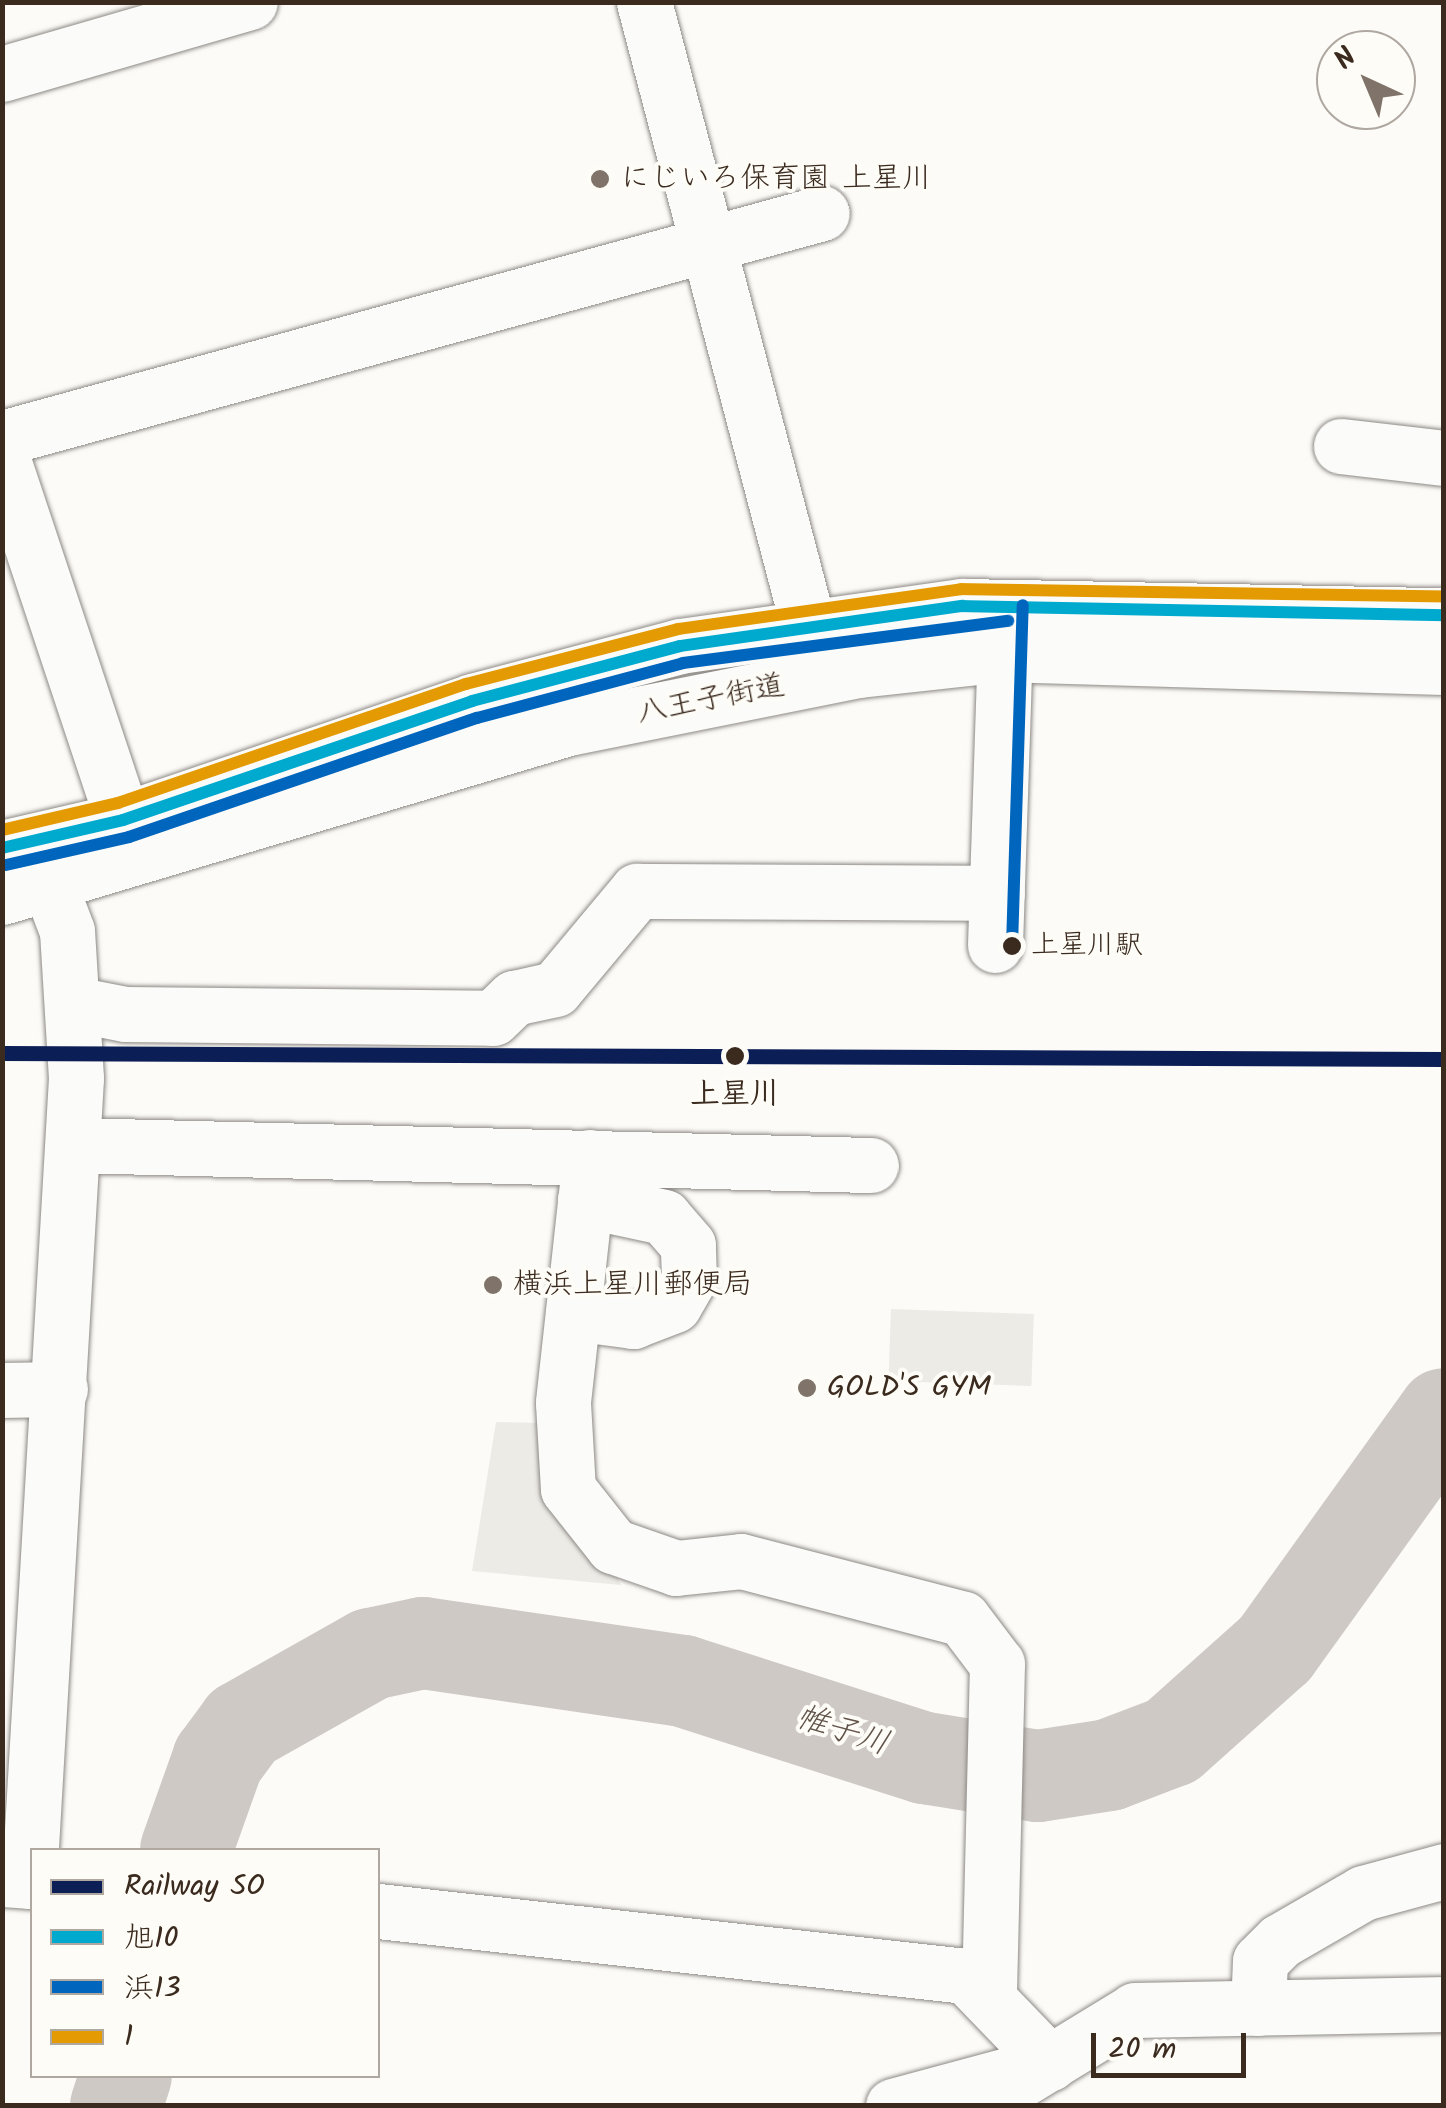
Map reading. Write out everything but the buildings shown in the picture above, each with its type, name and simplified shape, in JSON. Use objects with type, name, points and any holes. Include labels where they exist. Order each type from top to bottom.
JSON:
[{"type":"main road","points":[[2,74],[250,2]]},
{"type":"main road","points":[[644,2],[808,625]]},
{"type":"main road","points":[[2,438],[709,248],[822,213]]},
{"type":"main road","points":[[1341,446],[1444,458]]},
{"type":"main road","points":[[2,457],[123,820]]},
{"type":"main road","name":"八王子街道","points":[[22,868],[123,820],[472,700],[680,646],[808,625],[1004,629],[1444,615]]},
{"type":"main road","points":[[74,1004],[125,1014],[492,1018],[514,998],[555,988],[637,890],[996,919],[1004,629]]},
{"type":"main road","name":"八王子街道","points":[[22,868],[568,728],[859,670],[1004,629],[1444,667]]},
{"type":"main road","points":[[22,868],[67,930],[74,1004],[74,1145],[60,1389],[22,1880]]},
{"type":"main road","points":[[74,1145],[588,1179],[871,1165]]},
{"type":"main road","points":[[588,1179],[562,1454],[568,1489],[613,1546],[676,1568],[741,1561],[962,1619],[998,1664],[989,2000]]},
{"type":"main road","points":[[573,1313],[633,1321],[674,1305],[689,1279],[688,1245],[664,1217],[588,1179]]},
{"type":"main road","points":[[2,1390],[60,1389]]},
{"type":"main road","points":[[1258,2008],[1260,1961],[1280,1941],[1363,1893],[1444,1871]]},
{"type":"main road","points":[[380,1911],[966,1976],[1050,2064]]},
{"type":"main road","points":[[978,2106],[1135,2010],[1444,2004]]},
{"type":"main road","points":[[893,2106],[1050,2064]]},
{"type":"shaded area","points":[[891,1309],[1034,1314],[1031,1386],[888,1381]]},
{"type":"shaded area","points":[[496,1422],[547,1423],[621,1585],[472,1571]]},
{"type":"waterway","name":"帷子川","points":[[187,1848],[218,1760],[243,1726],[371,1654],[423,1643],[683,1681],[925,1758],[1038,1776],[1109,1765],[1172,1741],[1275,1649],[1444,1414]]},
{"type":"waterway","name":"帷子川","points":[[116,2106],[125,2078]]},
{"type":"rail line","name":"SO","points":[[2,1053],[1444,1059]]},
{"type":"transit line","name":"1","points":[[2,830],[118,803],[466,684],[678,629],[961,589],[1444,597]]},
{"type":"transit line","name":"浜13","points":[[1012,946],[1023,605]]},
{"type":"transit line","name":"旭10","points":[[2,848],[123,820],[472,701],[680,646],[962,606],[1444,615]]},
{"type":"transit line","name":"浜13","points":[[6,865],[129,837],[477,718],[683,663],[1008,621]]},
{"type":"place","name":"にじいろ保育園 上星川","points":[[600,179]]},
{"type":"place","name":"上星川駅","points":[[1012,946]]},
{"type":"place","name":"上星川","points":[[735,1056]]},
{"type":"place","name":"横浜上星川郵便局","points":[[493,1285]]},
{"type":"place","name":"GOLD'S GYM","points":[[807,1388]]}]
